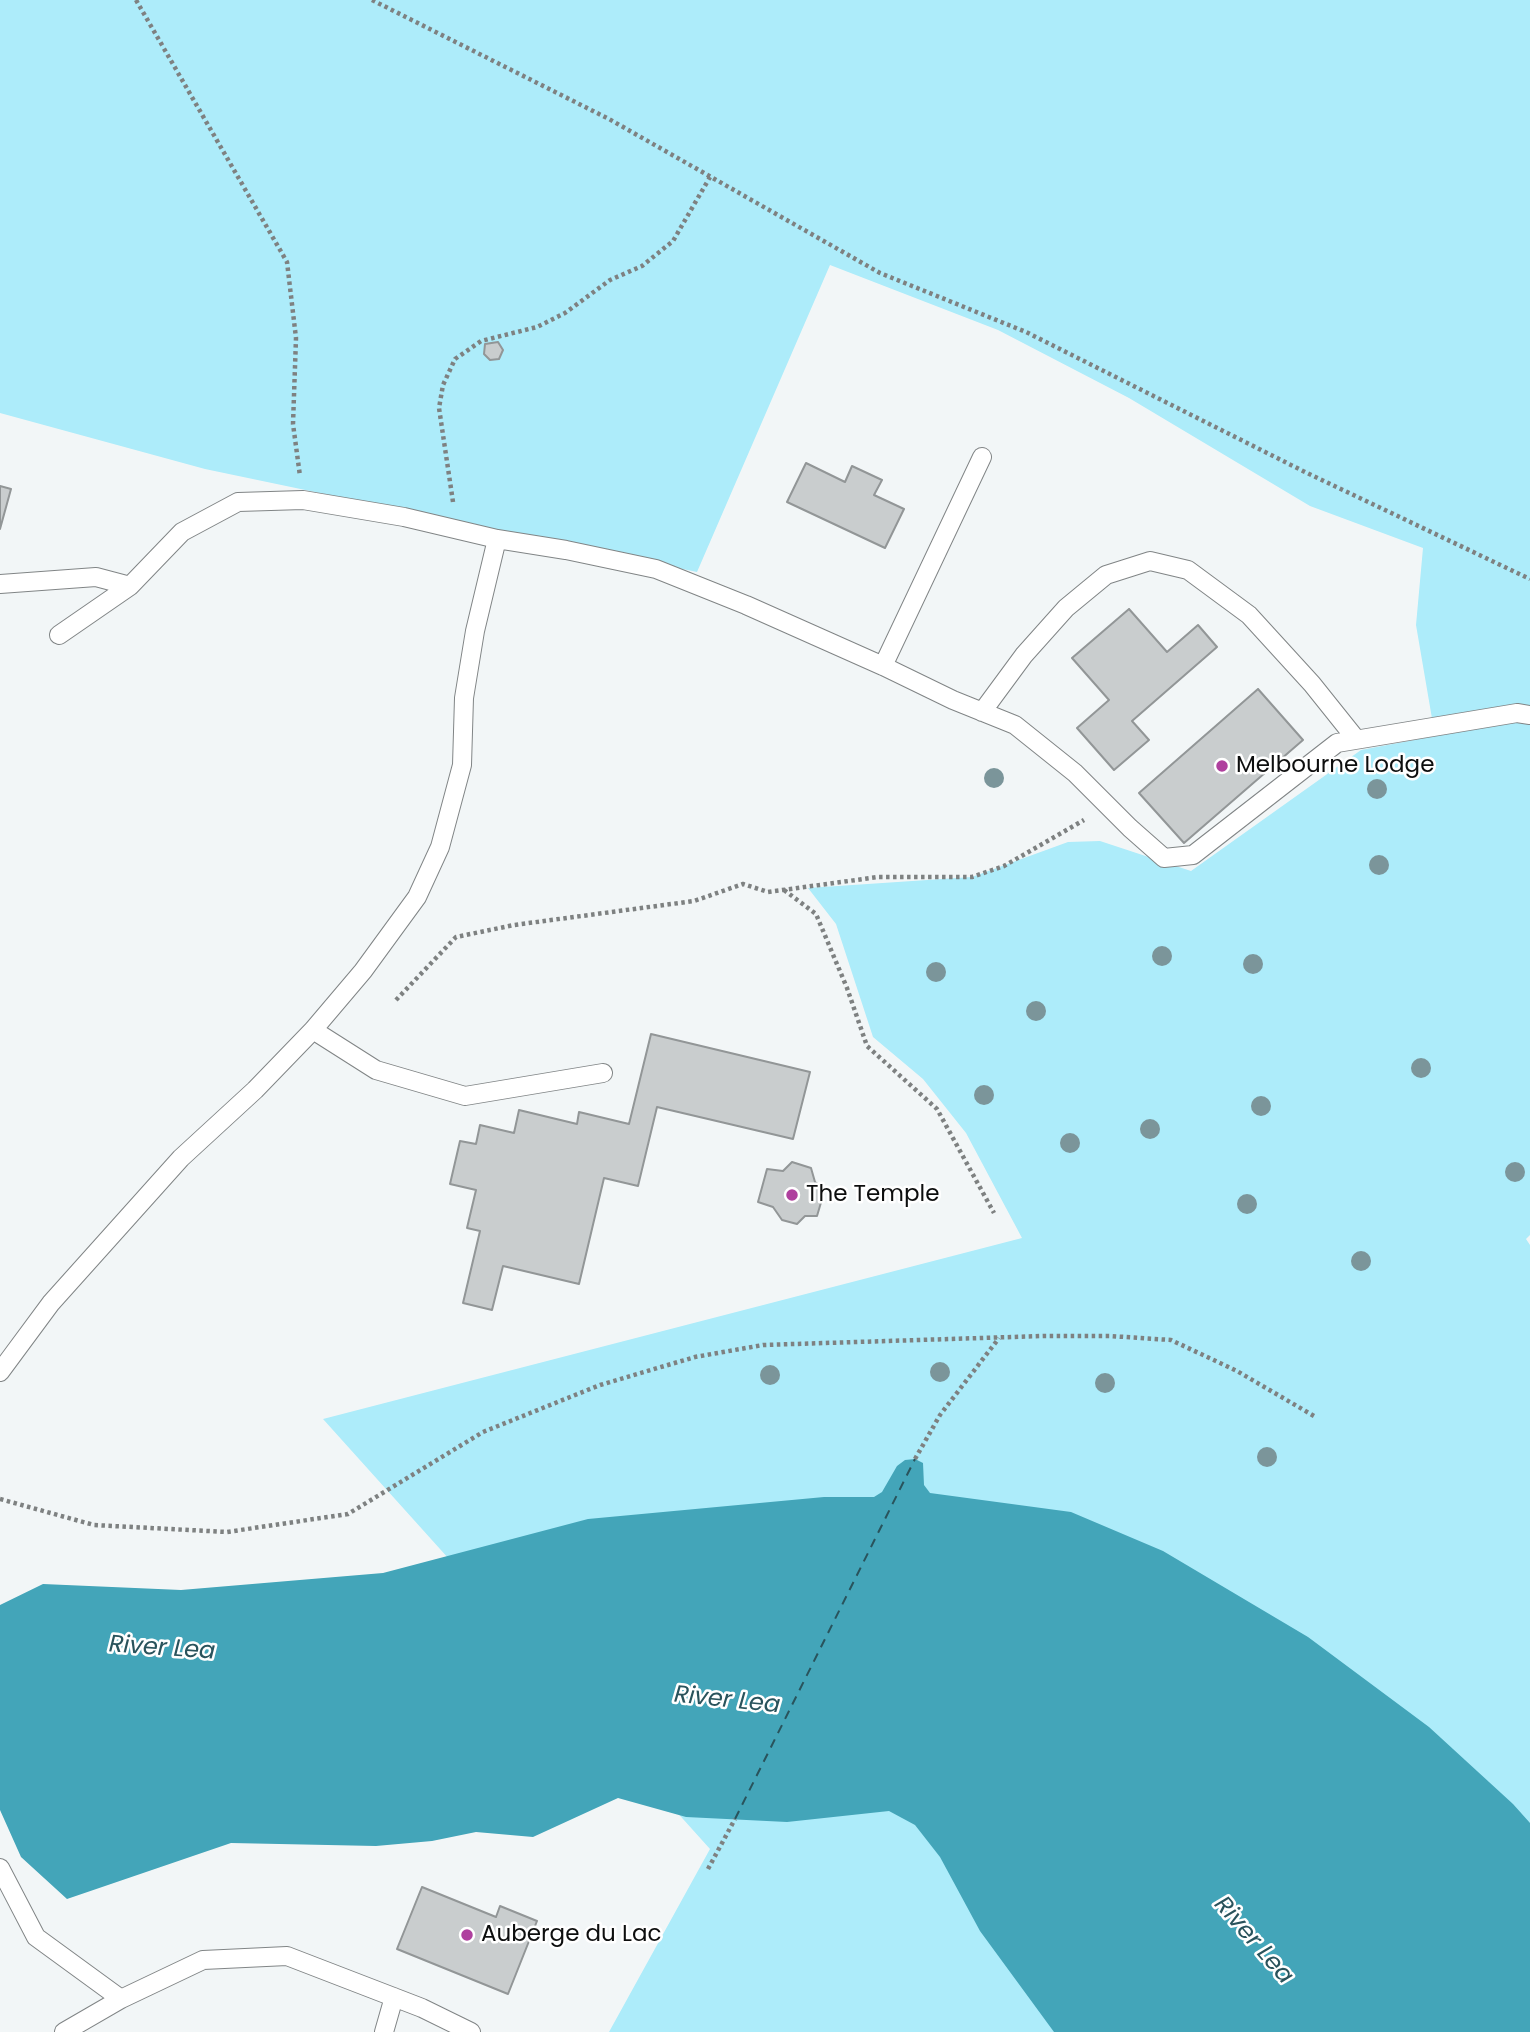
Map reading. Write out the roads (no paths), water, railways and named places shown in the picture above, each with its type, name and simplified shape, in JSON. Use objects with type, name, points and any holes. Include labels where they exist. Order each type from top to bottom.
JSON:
[{"type":"lane","points":[[883,666],[982,457]]},
{"type":"lane","points":[[59,635],[130,586],[182,532],[238,502],[303,500],[404,517],[497,539],[656,569],[746,605],[883,666],[953,701],[1015,725],[1075,773],[1164,858],[1193,855],[1337,743],[1517,713],[1530,715]]},
{"type":"lane","points":[[0,1372],[51,1303],[181,1158],[255,1090],[313,1030],[363,971],[417,897],[440,847],[462,765],[466,684],[475,631],[497,539]]},
{"type":"lane","points":[[982,712],[1024,655],[1066,608],[1106,575],[1150,561],[1188,570],[1249,615],[1312,684],[1356,738]]},
{"type":"lane","points":[[0,584],[96,577],[130,586]]},
{"type":"lane","points":[[313,1030],[376,1070],[466,1096],[603,1073]]},
{"type":"lane","points":[[0,1868],[36,1937],[121,1999]]},
{"type":"lane","points":[[64,2032],[121,1999],[203,1960],[288,1956],[394,1997],[454,2028],[471,2032]]},
{"type":"lane","points":[[384,2032],[394,1997]]},
{"type":"water","name":"River Lea","points":[[915,1459],[923,1463],[924,1485],[930,1493],[1071,1512],[1163,1551],[1308,1637],[1429,1727],[1513,1804],[1530,1823],[1530,2032],[1054,2032],[980,1931],[940,1857],[915,1825],[889,1811],[787,1822],[686,1817],[618,1798],[533,1837],[476,1832],[432,1841],[376,1846],[231,1843],[67,1899],[21,1857],[0,1810],[0,1605],[43,1584],[181,1590],[383,1573],[588,1519],[824,1497],[874,1497],[882,1492],[897,1466],[905,1460]]},
{"type":"place","name":"Melbourne Lodge","points":[[1222,766]]},
{"type":"place","name":"The Temple","points":[[792,1195]]},
{"type":"place","name":"Auberge du Lac","points":[[467,1935]]}]
